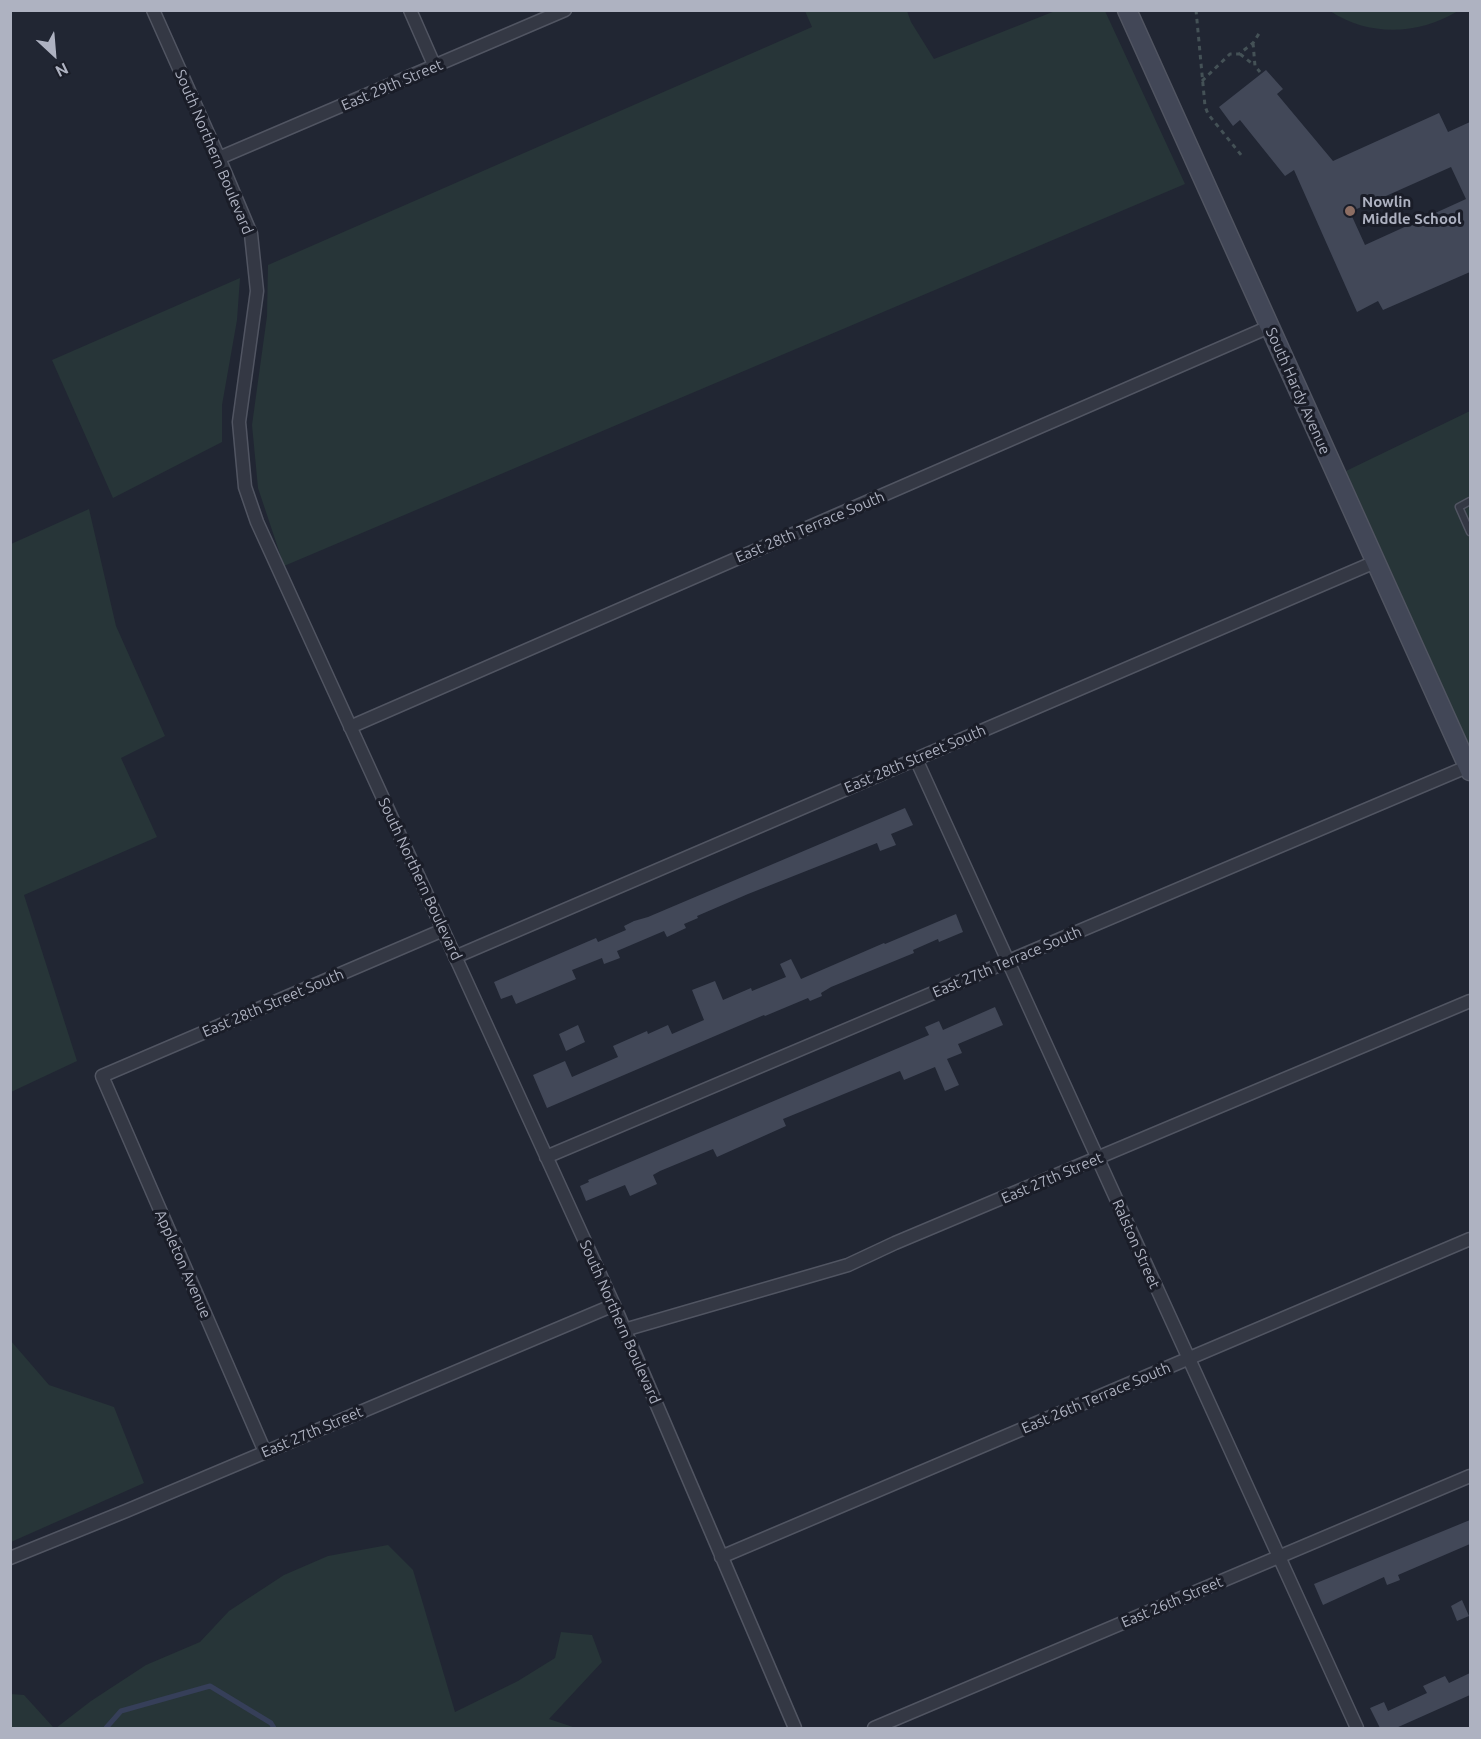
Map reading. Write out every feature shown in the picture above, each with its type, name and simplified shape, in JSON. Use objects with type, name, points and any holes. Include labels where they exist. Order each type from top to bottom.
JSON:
[{"type":"street","name":"South Northern Boulevard","points":[[153,10],[251,234],[257,291],[239,422],[245,487],[257,522],[614,1305],[795,1728]]},
{"type":"street","points":[[410,10],[435,67]]},
{"type":"street","name":"East 29th Street","points":[[219,158],[565,10]]},
{"type":"street","name":"South Hardy Avenue","points":[[1126,10],[1469,768]]},
{"type":"street","name":"East 28th Terrace South","points":[[350,727],[1269,327]]},
{"type":"street","name":"East 28th Street South","points":[[455,957],[1375,562]]},
{"type":"street","name":"Ralston Street","points":[[916,759],[1357,1728]]},
{"type":"street","name":"East 27th Terrace South","points":[[546,1157],[1469,768]]},
{"type":"street","name":"East 28th Street South","points":[[102,1076],[443,930]]},
{"type":"street","name":"East 27th Street","points":[[624,1330],[848,1265],[895,1242],[1470,1001]]},
{"type":"street","name":"Appleton Avenue","points":[[102,1076],[265,1452]]},
{"type":"street","name":"East 26th Terrace South","points":[[721,1557],[1470,1239]]},
{"type":"street","name":"East 27th Street","points":[[10,1558],[614,1305]]},
{"type":"street","name":"East 26th Street","points":[[874,1728],[1470,1476]]},
{"type":"lane","points":[[1470,501],[1460,507],[1470,532]]},
{"type":"path","points":[[1196,10],[1205,106],[1208,114],[1242,156]]},
{"type":"path","points":[[1239,54],[1252,43],[1260,32]]},
{"type":"path","points":[[1252,43],[1255,66]]},
{"type":"path","points":[[1202,81],[1230,54],[1239,54],[1260,72]]},
{"type":"shaded area","points":[[805,11],[907,11],[911,22],[934,59],[1055,11],[1105,11],[1185,184],[284,566],[258,488],[252,425],[267,316],[268,265],[812,27]]},
{"type":"shaded area","points":[[1330,11],[1458,11],[1427,25],[1394,30],[1361,25]]},
{"type":"shaded area","points":[[240,278],[237,320],[222,405],[222,442],[113,498],[52,360]]},
{"type":"shaded area","points":[[1470,411],[1470,747],[1346,471]]},
{"type":"shaded area","points":[[89,509],[116,626],[165,736],[121,758],[157,837],[24,895],[77,1061],[11,1092],[11,544]]},
{"type":"shaded area","points":[[11,1341],[49,1385],[114,1407],[144,1483],[11,1542]]},
{"type":"shaded area","points":[[388,1545],[413,1570],[455,1712],[518,1681],[555,1658],[561,1632],[592,1635],[602,1662],[549,1719],[576,1728],[56,1728],[91,1701],[146,1665],[200,1642],[229,1611],[284,1575],[328,1556]]},
{"type":"shaded area","points":[[11,1694],[24,1695],[54,1728],[11,1728]]},
{"type":"building","name":"Nowlin Middle School","points":[[1266,70],[1283,89],[1277,94],[1333,161],[1439,113],[1448,132],[1470,122],[1470,272],[1383,310],[1378,301],[1357,312],[1294,170],[1285,176],[1240,120],[1233,126],[1219,107]],"holes":[[[1451,167],[1466,199],[1365,245],[1350,212]]]},
{"type":"building","points":[[905,808],[913,825],[891,834],[896,845],[880,851],[877,843],[748,894],[697,916],[698,918],[684,924],[686,928],[667,937],[664,931],[617,951],[620,958],[604,964],[602,958],[572,970],[576,979],[516,1004],[512,995],[501,999],[494,982],[596,938],[598,942],[626,930],[624,926],[634,921]]},
{"type":"building","points":[[956,914],[963,932],[939,942],[938,939],[913,950],[914,953],[831,987],[821,993],[822,996],[810,1001],[808,998],[764,1015],[547,1108],[533,1075],[565,1061],[572,1077],[618,1057],[613,1046],[647,1031],[648,1034],[668,1025],[672,1034],[704,1020],[692,990],[715,981],[723,1000],[751,988],[752,991],[786,977],[780,964],[791,959],[801,979]]},
{"type":"building","points":[[995,1007],[1003,1025],[958,1044],[962,1053],[947,1059],[959,1085],[945,1091],[935,1067],[904,1080],[900,1071],[783,1119],[786,1126],[717,1157],[713,1149],[660,1171],[653,1175],[657,1184],[630,1196],[625,1185],[586,1201],[580,1186],[589,1182],[588,1180],[929,1035],[925,1027],[939,1021],[943,1030]]},
{"type":"building","points":[[578,1025],[585,1042],[566,1051],[559,1034]]},
{"type":"building","points":[[1470,1520],[1470,1544],[1398,1575],[1400,1580],[1387,1585],[1384,1577],[1323,1605],[1314,1584]]},
{"type":"building","points":[[1462,1600],[1469,1616],[1457,1621],[1451,1606]]},
{"type":"building","points":[[1470,1673],[1470,1695],[1396,1728],[1380,1728],[1370,1708],[1384,1702],[1388,1711],[1427,1693],[1423,1686],[1445,1676],[1449,1683]]},
{"type":"waterway","points":[[106,1728],[121,1711],[210,1686],[271,1723],[274,1728]]},
{"type":"place","name":"Nowlin Middle School","points":[[1350,211]]}]
